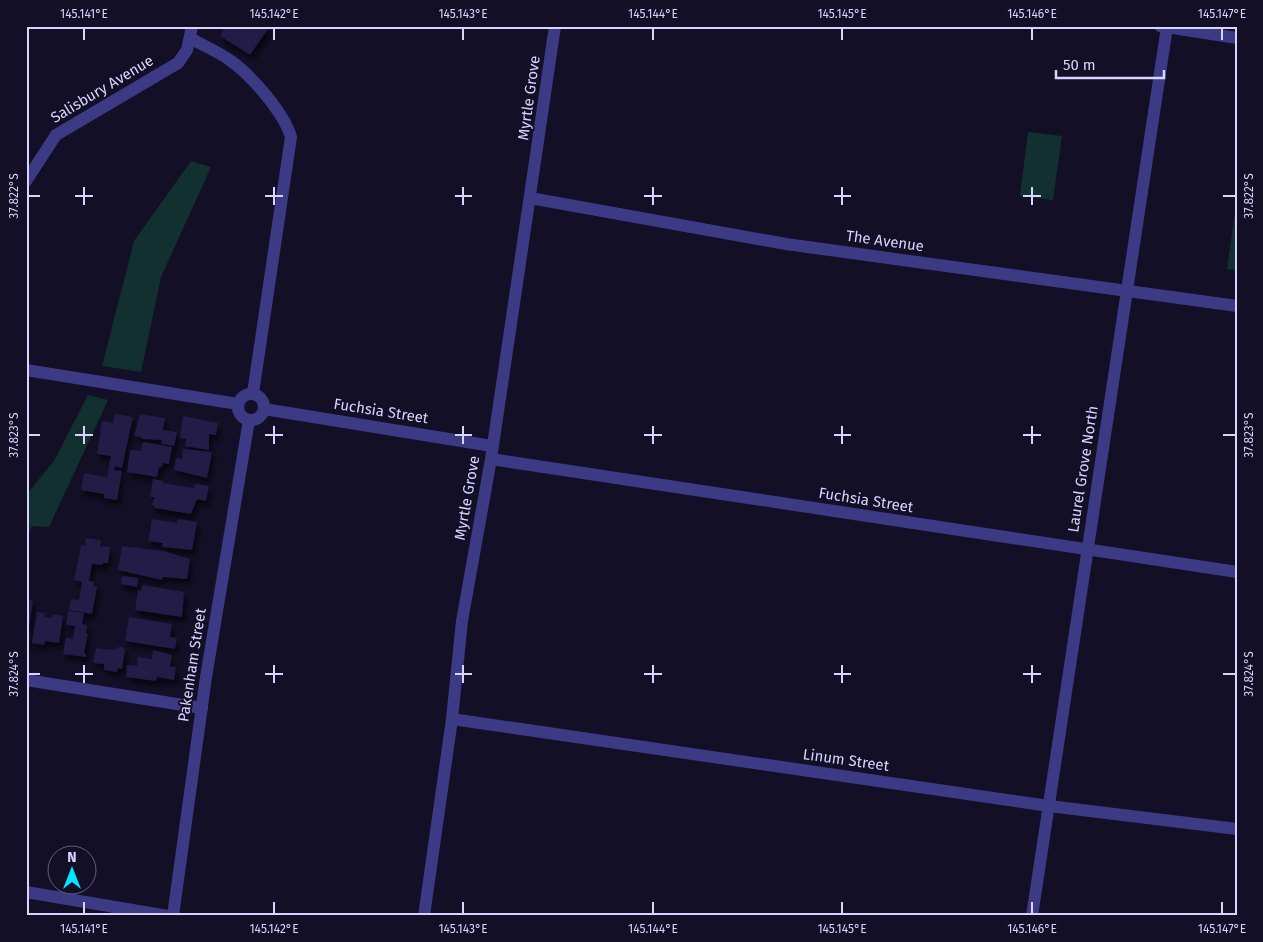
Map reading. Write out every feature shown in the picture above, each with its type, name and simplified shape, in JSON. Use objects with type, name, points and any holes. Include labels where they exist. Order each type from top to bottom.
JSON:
[{"type":"street","name":"Myrtle Grove","points":[[424,916],[452,719],[462,621],[492,453],[555,26]]},
{"type":"street","points":[[1164,27],[1237,38]]},
{"type":"street","name":"Laurel Grove North","points":[[1032,916],[1087,550],[1129,289],[1164,27]]},
{"type":"street","points":[[191,32],[232,61],[243,72],[282,116],[291,137],[253,393]]},
{"type":"street","name":"Salisbury Avenue","points":[[26,181],[56,136],[178,63],[187,50],[191,32]]},
{"type":"street","name":"The Avenue","points":[[530,198],[786,244],[1129,289],[1237,306]]},
{"type":"street","points":[[26,370],[238,404]]},
{"type":"street","points":[[253,393],[262,399],[264,409],[260,416],[249,420],[241,416],[238,404],[245,394],[253,393]]},
{"type":"street","name":"Fuchsia Street","points":[[264,409],[492,453],[1087,550],[1237,572]]},
{"type":"street","name":"Pakenham Street","points":[[173,916],[202,708],[249,420]]},
{"type":"street","points":[[26,680],[202,708]]},
{"type":"street","name":"Linum Street","points":[[452,719],[1048,806],[1237,828]]},
{"type":"street","points":[[26,892],[168,916]]},
{"type":"green space","points":[[1028,132],[1062,136],[1053,200],[1020,196]]},
{"type":"green space","points":[[191,161],[211,167],[161,277],[141,372],[102,366],[134,241]]},
{"type":"green space","points":[[1237,205],[1237,270],[1227,269]]},
{"type":"green space","points":[[88,395],[108,400],[49,527],[32,526],[26,536],[26,495],[54,461]]},
{"type":"building","points":[[226,26],[270,26],[250,55],[220,36]]},
{"type":"building","points":[[115,414],[133,417],[122,468],[115,466],[114,470],[122,471],[117,500],[104,498],[104,494],[81,490],[84,473],[107,477],[111,456],[97,454],[102,421],[113,423]]},
{"type":"building","points":[[140,414],[165,418],[163,430],[177,432],[174,446],[161,444],[162,440],[141,439],[141,437],[134,436]]},
{"type":"building","points":[[183,416],[218,423],[216,435],[209,434],[209,450],[185,446],[186,439],[180,438]]},
{"type":"building","points":[[143,442],[172,447],[169,464],[163,463],[162,467],[159,467],[157,477],[127,472],[130,450],[141,451]]},
{"type":"building","points":[[183,449],[212,452],[207,478],[174,470],[176,458],[182,459]]},
{"type":"building","points":[[153,479],[164,481],[163,483],[194,488],[195,484],[209,486],[206,501],[197,499],[191,514],[155,508],[152,504],[155,497],[150,497]]},
{"type":"building","points":[[152,519],[177,523],[178,519],[197,522],[192,550],[162,547],[163,543],[148,541]]},
{"type":"building","points":[[86,538],[101,540],[100,546],[110,547],[108,563],[103,563],[103,565],[92,564],[89,581],[94,582],[94,586],[97,587],[92,614],[69,610],[71,599],[79,600],[82,582],[74,580],[81,545],[85,546]]},
{"type":"building","points":[[122,546],[163,551],[190,559],[187,579],[163,577],[162,580],[118,570]]},
{"type":"building","points":[[122,576],[138,578],[137,587],[121,584]]},
{"type":"building","points":[[142,585],[184,592],[182,617],[135,610],[138,590],[141,591]]},
{"type":"building","points":[[26,599],[33,601],[28,646],[26,645]]},
{"type":"building","points":[[68,611],[84,613],[82,624],[87,625],[86,633],[88,633],[84,653],[86,657],[63,654],[66,638],[73,639],[75,626],[66,625]]},
{"type":"building","points":[[37,612],[45,613],[44,617],[52,618],[52,614],[63,616],[59,643],[45,641],[44,645],[32,643]]},
{"type":"building","points":[[129,617],[172,624],[170,637],[177,638],[175,649],[125,641]]},
{"type":"building","points":[[123,647],[125,650],[122,669],[118,668],[117,672],[104,670],[104,664],[93,663],[96,648],[115,650]]},
{"type":"building","points":[[153,650],[172,655],[170,666],[176,667],[174,680],[157,677],[156,681],[126,677],[127,665],[137,666],[138,657],[152,659]]}]
